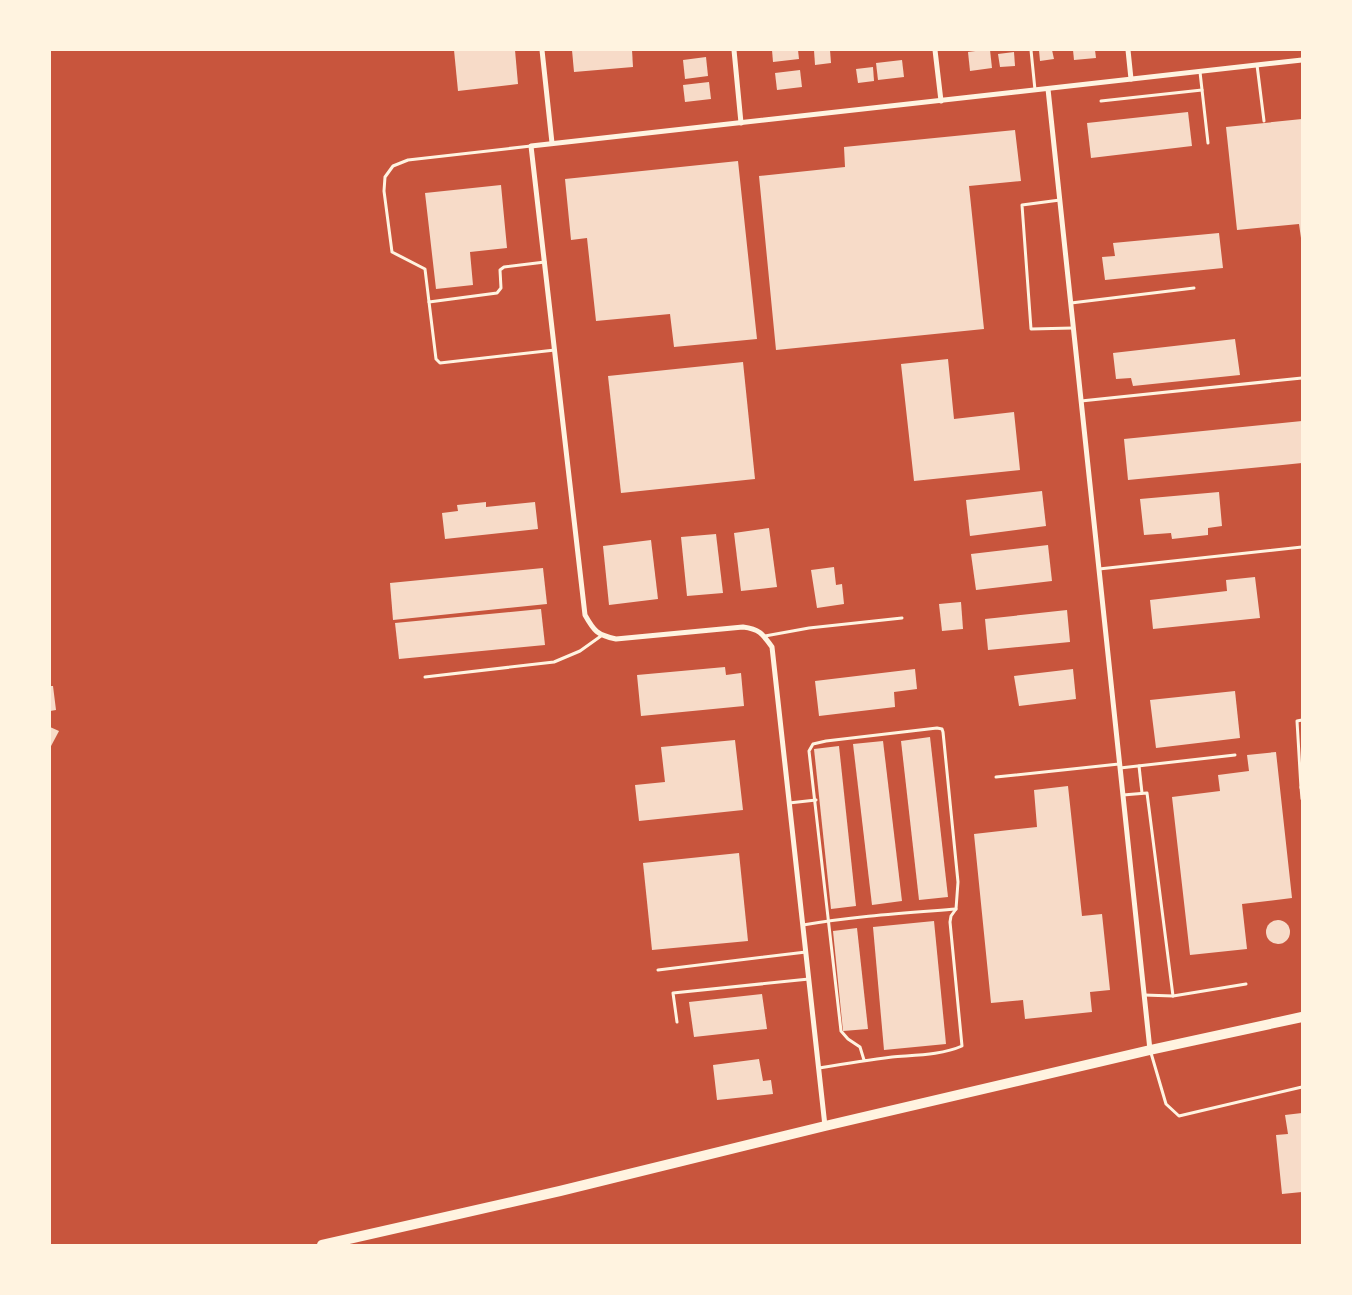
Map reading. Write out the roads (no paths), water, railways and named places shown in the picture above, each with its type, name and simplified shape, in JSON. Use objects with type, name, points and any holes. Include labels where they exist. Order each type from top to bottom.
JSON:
[{"type":"main road","points":[[322,1245],[1150,1050],[1302,1017]]},
{"type":"street","points":[[542,50],[552,144]]},
{"type":"street","points":[[734,50],[741,123]]},
{"type":"street","points":[[935,50],[941,101]]},
{"type":"street","points":[[1128,50],[1131,79]]},
{"type":"street","points":[[825,1126],[772,647],[764,636],[754,628],[742,627],[616,639],[601,636],[585,615],[531,146],[1302,60]]},
{"type":"street","points":[[1048,89],[1150,1050]]},
{"type":"lane","points":[[1031,50],[1036,90]]},
{"type":"lane","points":[[1257,65],[1264,121]]},
{"type":"lane","points":[[1200,72],[1208,143]]},
{"type":"lane","points":[[1101,101],[1202,90]]},
{"type":"lane","points":[[531,146],[408,160],[393,166],[385,177],[384,191],[392,252],[425,269],[436,360],[440,363],[554,350]]},
{"type":"lane","points":[[1060,200],[1022,205],[1031,329],[1073,328]]},
{"type":"lane","points":[[429,302],[496,293],[501,288],[500,270],[504,267],[544,262]]},
{"type":"lane","points":[[1071,303],[1194,288]]},
{"type":"lane","points":[[1081,401],[1302,378]]},
{"type":"lane","points":[[1099,570],[1302,547]]},
{"type":"lane","points":[[764,636],[809,628],[902,618]]},
{"type":"lane","points":[[425,676],[554,662],[580,651],[601,636]]},
{"type":"lane","points":[[1302,720],[1297,721],[1302,799]]},
{"type":"lane","points":[[818,1068],[864,1060],[952,1050],[962,1046],[950,922],[951,916],[956,909],[958,882],[942,729],[846,738],[813,744],[809,751],[841,1031],[848,1039],[860,1047],[864,1060]]},
{"type":"lane","points":[[996,777],[1138,766],[1235,755]]},
{"type":"lane","points":[[1138,766],[1142,794]]},
{"type":"lane","points":[[1123,795],[1146,793],[1173,996]]},
{"type":"lane","points":[[789,803],[816,800]]},
{"type":"lane","points":[[802,925],[829,920],[956,909]]},
{"type":"lane","points":[[658,970],[806,952]]},
{"type":"lane","points":[[676,1022],[673,993],[808,979]]},
{"type":"lane","points":[[1144,995],[1173,996],[1246,984]]},
{"type":"lane","points":[[1150,1050],[1166,1104],[1179,1116],[1302,1087]]}]
